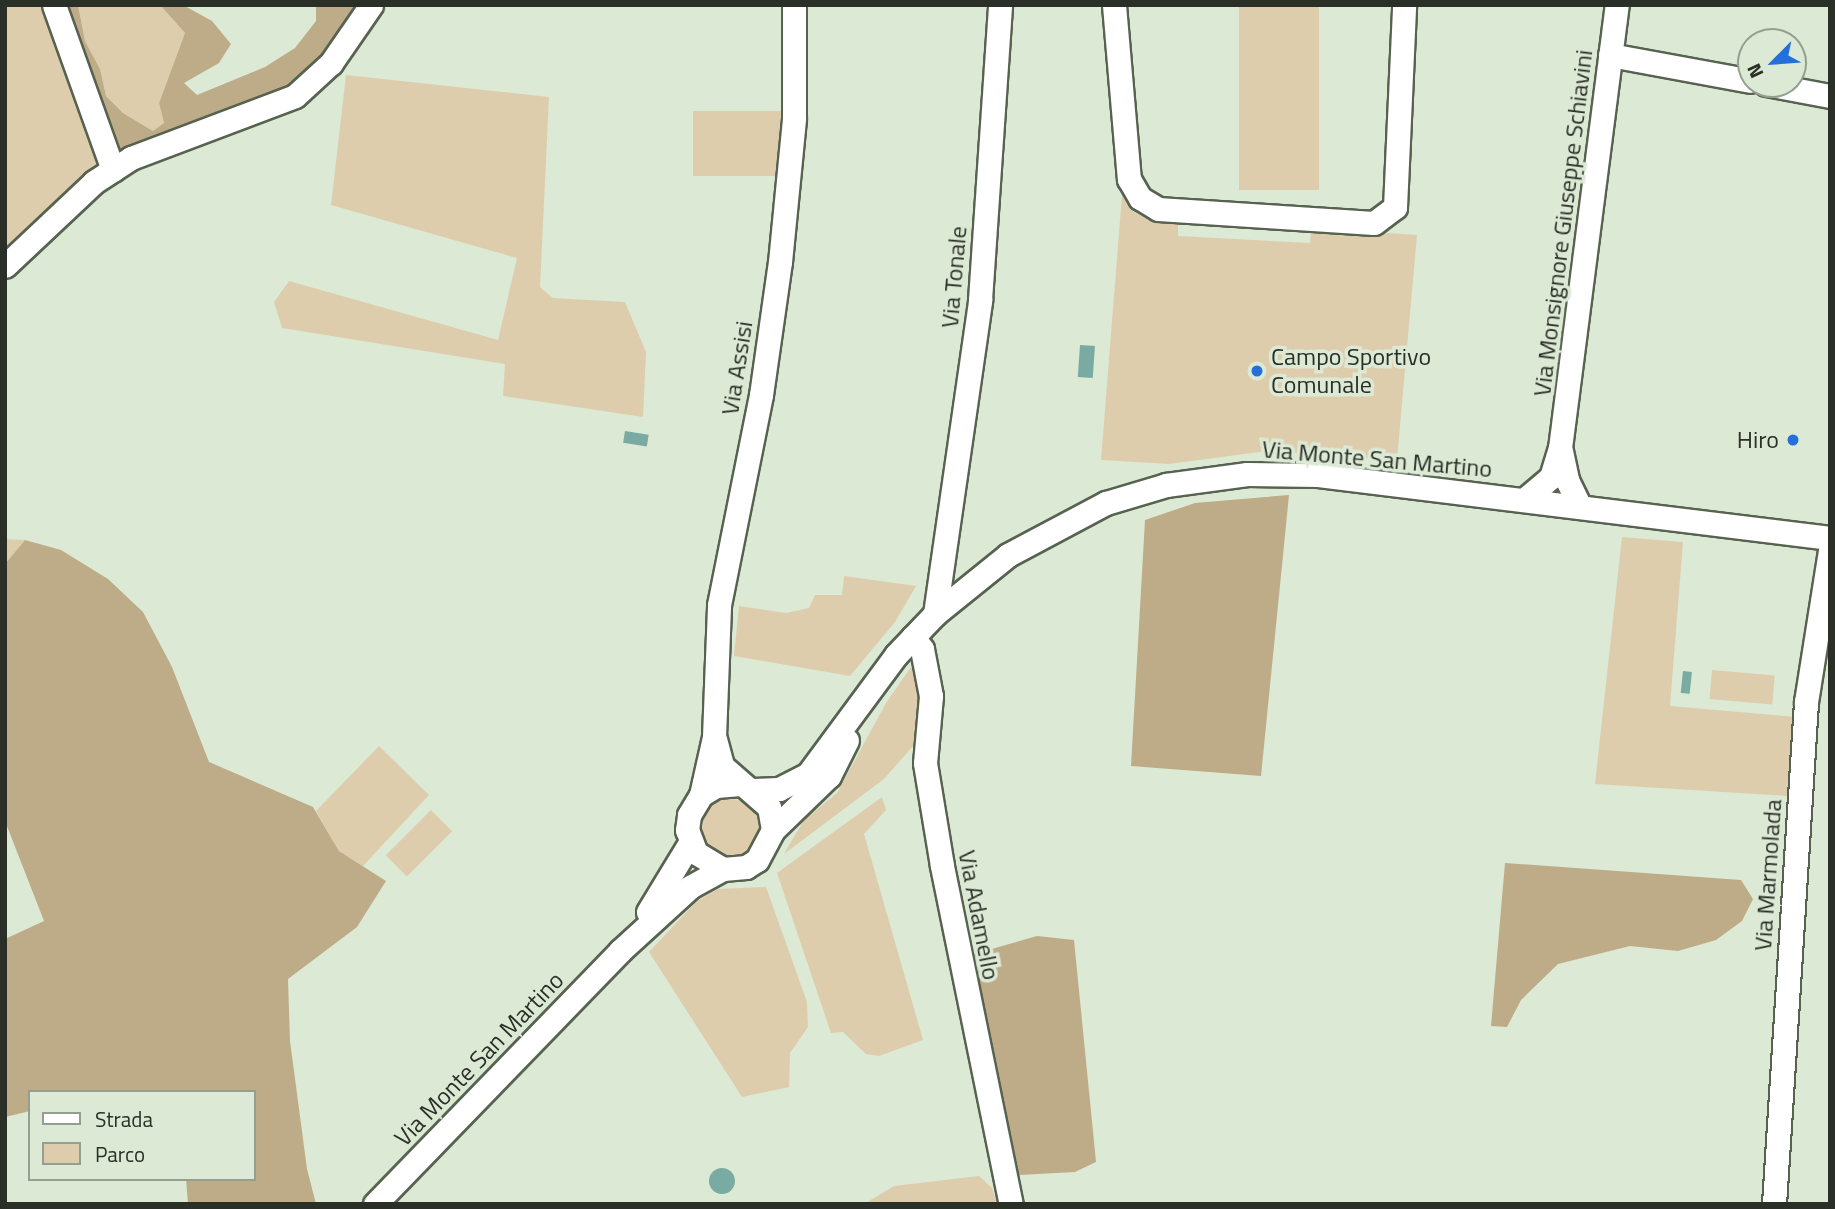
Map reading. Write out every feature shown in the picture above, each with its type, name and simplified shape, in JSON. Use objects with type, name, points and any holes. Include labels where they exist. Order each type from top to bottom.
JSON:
[{"type":"street","points":[[54,5],[113,170]]},
{"type":"street","points":[[5,266],[86,189],[131,159],[295,96],[331,63],[371,5]]},
{"type":"street","name":"Via Assisi","points":[[701,794],[714,737],[719,605],[761,395],[780,262],[794,118],[794,5]]},
{"type":"street","name":"Via Tonale","points":[[934,614],[940,552],[980,300],[1000,5]]},
{"type":"street","points":[[1114,5],[1129,179],[1140,198],[1158,209],[1374,223],[1395,207],[1404,5]]},
{"type":"street","name":"Via Monsignore Giuseppe Schiavini","points":[[1525,499],[1551,477],[1560,448],[1617,5]]},
{"type":"street","points":[[1610,55],[1737,78]]},
{"type":"street","points":[[1807,92],[1830,96]]},
{"type":"street","name":"Via Monsignore Giuseppe Schiavini","points":[[1560,448],[1567,480],[1580,507]]},
{"type":"street","name":"Via Monte San Martino","points":[[620,951],[675,874],[690,843],[689,816],[701,794],[716,786],[779,789],[808,774],[913,637],[934,614],[1008,555],[1106,503],[1193,480],[1282,472],[1826,537]]},
{"type":"street","name":"Via Marmolada","points":[[1774,1204],[1806,702],[1826,537]]},
{"type":"street","points":[[940,552],[959,579],[970,584]]},
{"type":"street","name":"Via Adamello","points":[[913,637],[922,649],[931,696],[925,763],[942,866],[1011,1204]]},
{"type":"street","name":"Via Monte San Martino","points":[[375,1204],[620,951],[690,887],[723,869],[746,867],[757,860],[773,830],[829,776],[868,696]]},
{"type":"street","name":"Via Assisi","points":[[714,737],[722,766],[745,787]]},
{"type":"street","points":[[745,787],[769,807],[773,830]]},
{"type":"street","points":[[690,843],[703,860],[723,869]]},
{"type":"green space","points":[[5,5],[44,5],[106,168],[5,257]]},
{"type":"green space","points":[[78,5],[160,5],[185,33],[159,103],[164,123],[153,131],[123,113],[106,96],[100,69],[85,41]]},
{"type":"green space","points":[[1239,5],[1319,5],[1319,190],[1239,190]]},
{"type":"green space","points":[[346,75],[549,97],[540,287],[553,298],[625,302],[646,352],[643,417],[503,396],[505,364],[282,328],[274,302],[289,281],[498,340],[517,258],[331,205]]},
{"type":"green space","points":[[693,111],[785,111],[785,176],[693,176]]},
{"type":"green space","name":"Campo Sportivo Comunale","points":[[1122,195],[1130,209],[1149,220],[1178,221],[1178,236],[1310,243],[1311,228],[1417,235],[1397,460],[1267,451],[1169,464],[1101,460]]},
{"type":"green space","points":[[1622,537],[1683,542],[1670,706],[1796,717],[1788,796],[1595,784]]},
{"type":"green space","points":[[5,539],[25,540],[5,564]]},
{"type":"green space","points":[[844,576],[916,586],[895,622],[850,676],[734,656],[739,606],[786,613],[809,608],[815,595],[842,595]]},
{"type":"green space","points":[[911,667],[921,688],[914,745],[884,779],[784,854],[804,820],[837,793],[886,703]]},
{"type":"green space","points":[[1712,670],[1775,675],[1772,704],[1709,699]]},
{"type":"green space","points":[[379,746],[429,795],[363,866],[339,851],[316,811]]},
{"type":"green space","points":[[882,797],[886,810],[864,834],[923,1040],[879,1056],[866,1054],[843,1032],[831,1033],[777,873]]},
{"type":"green space","points":[[730,799],[741,801],[754,812],[759,828],[757,839],[746,852],[730,857],[719,855],[706,844],[701,828],[703,817],[714,804]]},
{"type":"green space","points":[[431,810],[452,831],[407,876],[386,855]]},
{"type":"green space","points":[[766,887],[807,1002],[808,1027],[790,1053],[789,1087],[742,1097],[649,952],[697,901],[718,889]]},
{"type":"green space","points":[[979,1176],[992,1188],[997,1204],[864,1204],[894,1186]]},
{"type":"shaded area","points":[[61,5],[78,5],[85,41],[100,69],[106,96],[123,113],[153,131],[164,123],[159,103],[185,33],[160,5],[183,5],[212,21],[231,44],[219,63],[184,83],[197,95],[265,67],[295,48],[316,21],[316,5],[361,5],[343,37],[291,89],[118,161]]},
{"type":"shaded area","points":[[1289,495],[1261,776],[1131,766],[1145,520],[1195,503]]},
{"type":"shaded area","points":[[25,540],[61,550],[108,579],[143,612],[172,667],[209,762],[313,807],[339,851],[386,881],[357,927],[288,979],[290,1041],[307,1169],[316,1204],[188,1204],[186,1181],[256,1181],[256,1090],[28,1090],[28,1111],[5,1117],[5,939],[44,921],[5,821],[5,564]]},
{"type":"shaded area","points":[[1505,863],[1741,880],[1753,899],[1742,921],[1716,940],[1678,951],[1630,946],[1558,964],[1521,1000],[1507,1027],[1491,1026]]},
{"type":"shaded area","points":[[1037,936],[1074,940],[1096,1162],[1075,1172],[1019,1175],[1008,1162],[974,954]]},
{"type":"water","points":[[1080,345],[1095,346],[1093,378],[1078,377]]},
{"type":"water","points":[[625,431],[649,435],[647,447],[623,443]]},
{"type":"water","points":[[1683,671],[1692,672],[1690,694],[1681,693]]},
{"type":"water","points":[[722,1168],[731,1172],[735,1181],[731,1190],[722,1194],[713,1190],[709,1181],[713,1172]]},
{"type":"place","name":"Campo Sportivo Comunale","points":[[1257,371]]},
{"type":"place","name":"Hiro","points":[[1793,440]]}]
